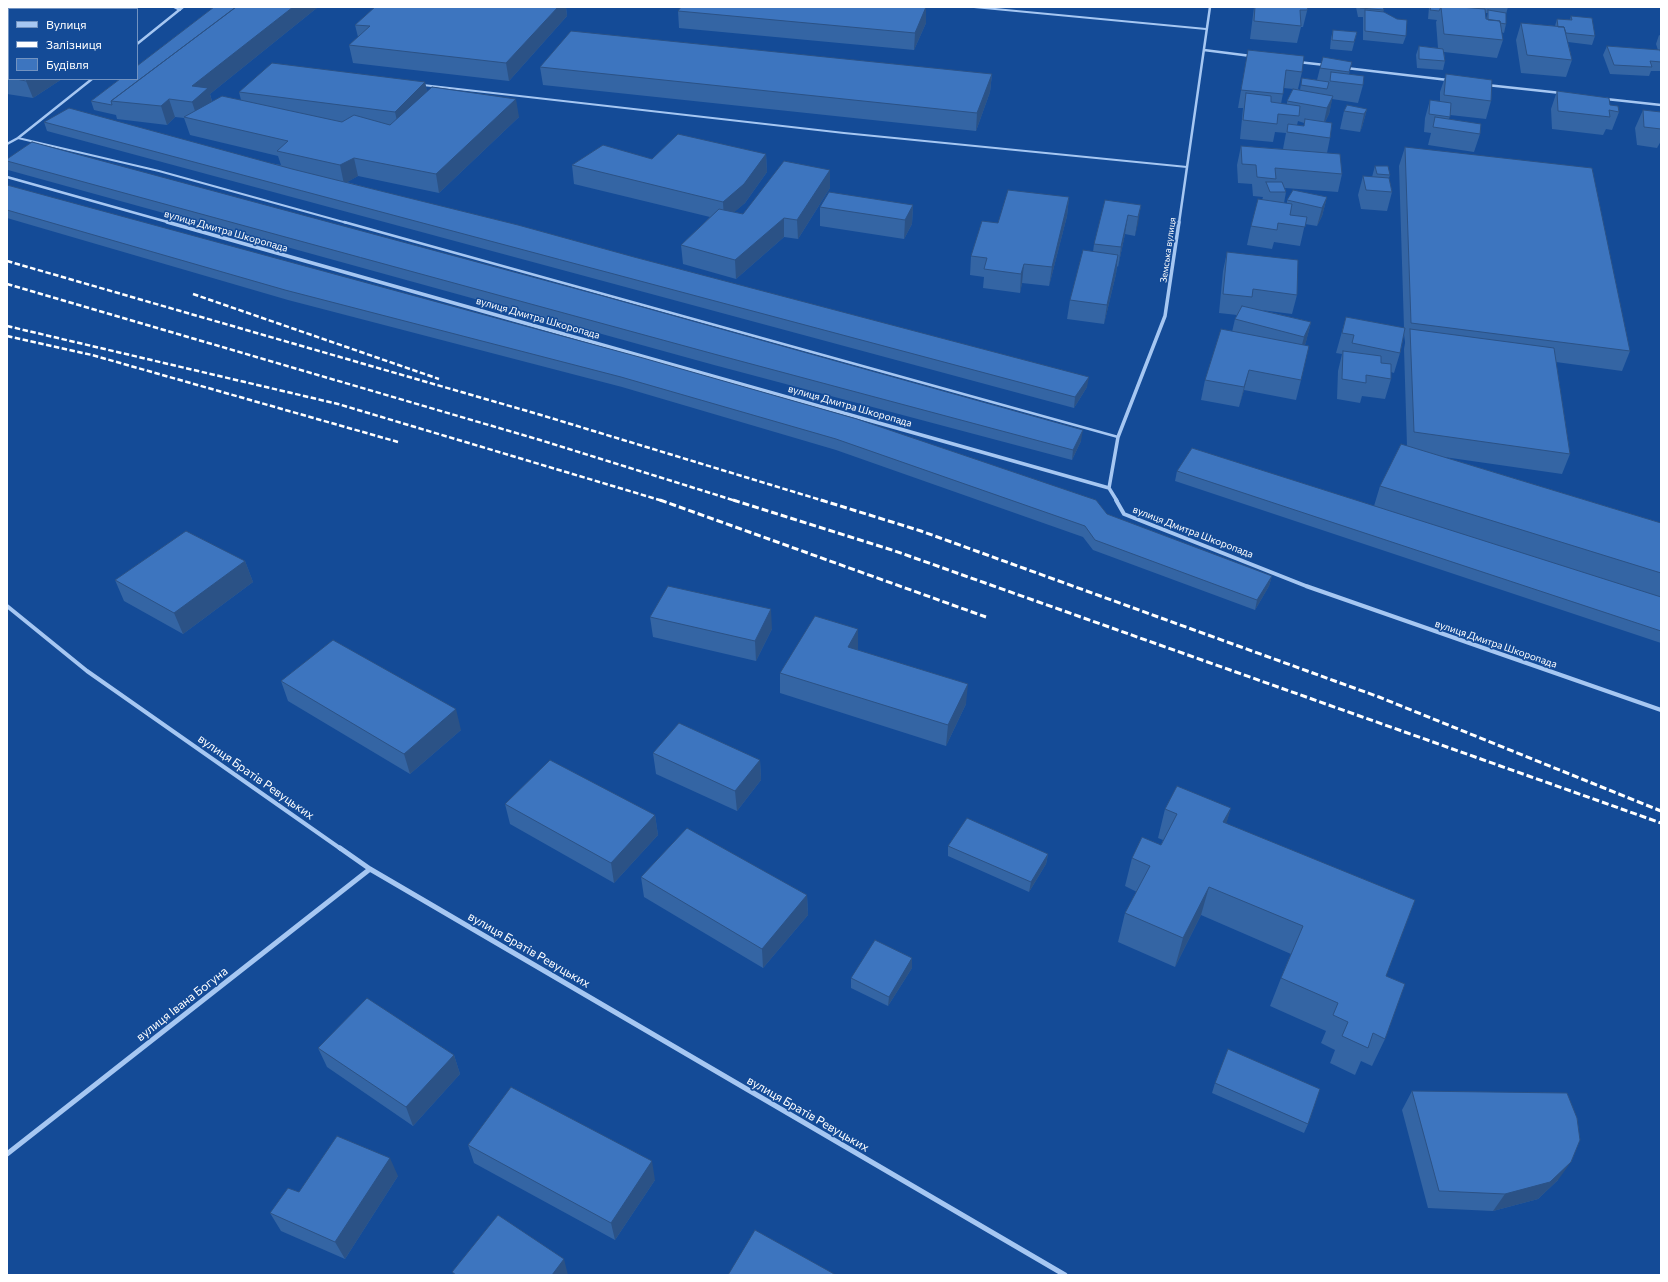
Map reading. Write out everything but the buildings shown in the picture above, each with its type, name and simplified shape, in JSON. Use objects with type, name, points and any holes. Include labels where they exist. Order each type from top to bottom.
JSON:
[{"type":"street","points":[[138,43],[183,7]]},
{"type":"street","name":"Земська вулиця","points":[[1109,488],[1118,437],[1166,316],[1210,7]]},
{"type":"street","points":[[1204,50],[1259,57]]},
{"type":"street","points":[[1290,61],[1330,66]]},
{"type":"street","points":[[1345,68],[1456,81]]},
{"type":"street","points":[[7,144],[18,138],[91,80]]},
{"type":"street","points":[[1479,84],[1566,94]]},
{"type":"street","points":[[1606,98],[1661,105]]},
{"type":"street","name":"вулиця Дмитра Шкоропада","points":[[7,178],[1109,488],[1124,514],[1306,586],[1661,710]]},
{"type":"street","name":"вулиця Братів Ревуцьких","points":[[7,606],[87,671],[370,869],[1065,1275]]},
{"type":"street","name":"вулиця Івана Богуна","points":[[7,1154],[370,869]]},
{"type":"lane","points":[[174,7],[180,10]]},
{"type":"lane","points":[[974,7],[1206,29]]},
{"type":"lane","points":[[422,85],[844,133],[1187,167]]},
{"type":"lane","points":[[18,138],[182,177],[1118,437]]},
{"type":"railway","points":[[7,261],[541,415],[824,501]]},
{"type":"railway","points":[[7,284],[540,440],[736,501]]},
{"type":"railway","points":[[193,294],[439,379]]},
{"type":"railway","points":[[7,326],[338,404],[662,501]]},
{"type":"railway","points":[[7,336],[92,355],[398,442]]},
{"type":"railway","points":[[733,500],[895,551],[1661,823]]},
{"type":"railway","points":[[821,500],[921,531],[1379,697],[1661,811]]},
{"type":"railway","points":[[662,501],[986,617]]}]
